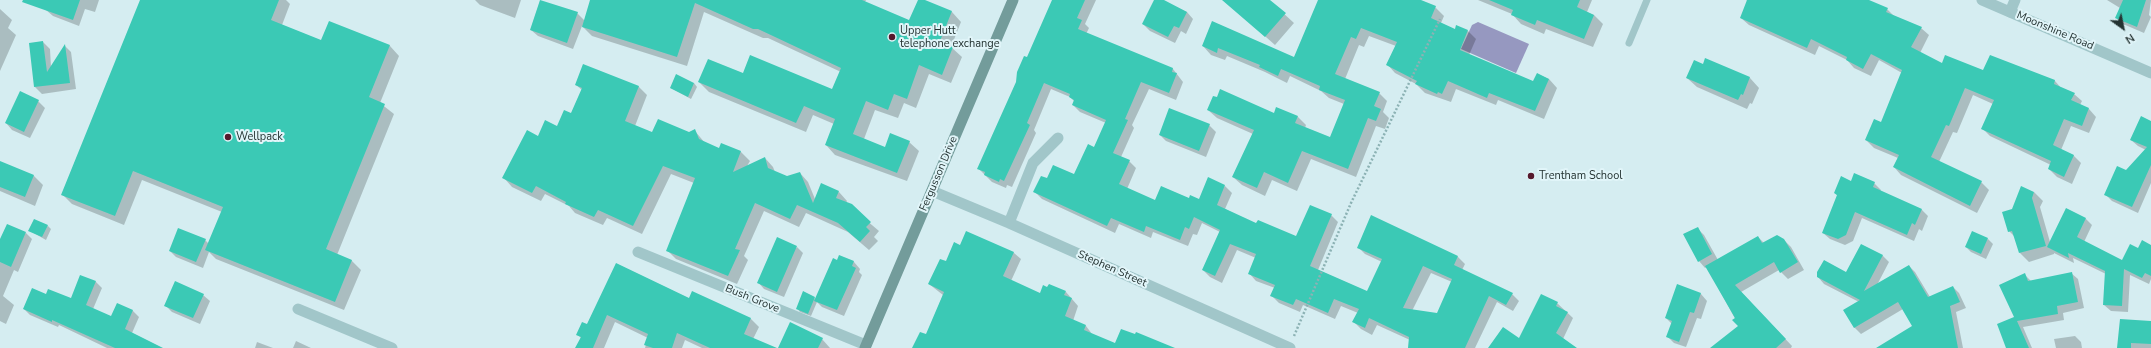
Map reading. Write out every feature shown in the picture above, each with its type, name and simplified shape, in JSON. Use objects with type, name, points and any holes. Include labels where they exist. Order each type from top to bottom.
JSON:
[{"type":"main road","name":"Fergusson Drive","points":[[865,347],[1013,0]]},
{"type":"street","name":"Moonshine Road","points":[[1982,0],[2151,73]]},
{"type":"street","points":[[2010,12],[2015,0]]},
{"type":"street","points":[[1009,223],[1033,163],[1058,138]]},
{"type":"street","name":"Stephen Street","points":[[932,191],[1009,223],[1290,348]]},
{"type":"street","name":"Bush Grove","points":[[638,252],[865,347]]},
{"type":"street","points":[[298,309],[392,348]]},
{"type":"lane","points":[[1629,43],[1647,0]]},
{"type":"path","points":[[1290,348],[1351,203],[1440,19]]},
{"type":"shaded area","points":[[1478,22],[1529,44],[1516,73],[1461,49],[1472,25]]},
{"type":"building","points":[[23,0],[80,0],[73,20],[22,2]]},
{"type":"building","name":"Wellpack","points":[[140,0],[279,0],[271,20],[321,40],[329,21],[390,45],[369,97],[385,104],[326,249],[352,260],[335,302],[205,250],[223,207],[133,171],[115,216],[61,195]]},
{"type":"building","points":[[540,0],[578,12],[567,43],[530,30]]},
{"type":"building","points":[[590,0],[862,0],[909,20],[918,0],[925,0],[952,11],[940,41],[953,47],[942,75],[919,65],[907,99],[894,94],[888,110],[866,101],[853,134],[885,147],[890,133],[910,141],[897,173],[825,145],[835,119],[804,106],[796,123],[698,82],[708,59],[743,73],[750,55],[832,89],[841,68],[758,29],[753,29],[695,3],[677,57],[582,27]]},
{"type":"building","points":[[1052,0],[1085,0],[1077,18],[1082,20],[1078,29],[1173,68],[1172,72],[1177,73],[1169,93],[1141,82],[1125,119],[1128,120],[1113,153],[1130,160],[1119,184],[1155,200],[1161,186],[1189,198],[1190,195],[1199,199],[1208,177],[1225,185],[1217,205],[1256,223],[1258,220],[1296,236],[1310,205],[1332,214],[1310,266],[1367,291],[1382,259],[1357,248],[1371,215],[1458,256],[1454,265],[1513,293],[1506,305],[1489,296],[1465,348],[1408,348],[1409,337],[1369,318],[1365,328],[1352,322],[1359,309],[1334,299],[1328,313],[1296,299],[1293,305],[1270,296],[1275,285],[1248,274],[1256,254],[1230,244],[1215,276],[1202,270],[1220,230],[1194,217],[1189,229],[1185,227],[1180,240],[1146,226],[1144,232],[1111,218],[1107,226],[1033,192],[1041,176],[1047,178],[1053,165],[1074,174],[1088,144],[1094,147],[1106,120],[1072,105],[1074,100],[1069,97],[1070,94],[1044,83],[1027,123],[1030,125],[1004,181],[1000,179],[999,182],[984,175],[985,172],[977,169],[1016,82],[1017,72],[1024,56],[1027,57]],"holes":[[[1423,266],[1452,279],[1437,313],[1403,308]]]},
{"type":"building","points":[[1154,0],[1164,0],[1187,12],[1179,28],[1174,26],[1168,37],[1142,24]]},
{"type":"building","points":[[1222,0],[1270,0],[1286,13],[1265,37]]},
{"type":"building","points":[[1318,0],[1421,0],[1436,6],[1431,18],[1455,29],[1456,25],[1468,30],[1460,50],[1533,81],[1537,73],[1549,79],[1535,111],[1489,93],[1487,98],[1448,81],[1442,94],[1438,92],[1437,94],[1415,84],[1417,81],[1386,65],[1397,42],[1361,28],[1356,39],[1351,37],[1335,74],[1380,92],[1374,106],[1381,109],[1376,121],[1368,118],[1348,169],[1302,151],[1288,183],[1264,172],[1257,188],[1232,177],[1254,130],[1207,110],[1213,96],[1217,97],[1220,89],[1274,113],[1276,107],[1298,116],[1295,123],[1330,137],[1345,100],[1319,90],[1320,86],[1281,69],[1278,76],[1259,67],[1260,65],[1218,48],[1217,53],[1202,46],[1212,21],[1294,57]]},
{"type":"building","points":[[1489,0],[1580,0],[1577,7],[1594,15],[1584,39],[1537,20],[1535,25],[1511,15],[1513,10]]},
{"type":"building","points":[[1747,0],[1869,0],[1888,8],[1886,12],[1922,27],[1911,47],[1942,63],[1945,55],[1983,70],[1990,55],[2055,80],[2054,84],[2075,93],[2071,100],[2089,108],[2082,126],[2064,119],[2053,145],[2074,155],[2064,177],[2048,169],[2051,161],[1981,129],[1994,100],[1965,88],[1949,126],[1946,125],[1931,157],[1982,181],[1970,206],[1893,167],[1899,155],[1865,140],[1874,119],[1881,122],[1902,70],[1871,54],[1863,69],[1846,60],[1847,57],[1811,39],[1807,48],[1740,18]]},
{"type":"building","points":[[2123,0],[2146,0],[2137,27],[2115,18]]},
{"type":"building","points":[[43,41],[47,72],[65,44],[70,83],[34,87],[29,43]]},
{"type":"building","points":[[1705,58],[1750,77],[1743,95],[1741,94],[1738,100],[1686,78],[1694,60],[1703,64]]},
{"type":"building","points":[[583,64],[639,86],[625,121],[652,132],[658,119],[689,132],[695,129],[699,139],[719,148],[721,143],[741,151],[733,172],[765,157],[768,168],[787,176],[800,172],[813,203],[821,183],[839,191],[836,198],[852,204],[871,222],[866,227],[870,231],[860,242],[838,223],[797,205],[790,219],[755,203],[735,249],[740,250],[728,276],[666,251],[695,178],[663,166],[633,226],[598,210],[594,217],[565,204],[566,202],[536,186],[532,193],[502,178],[527,130],[538,136],[545,120],[557,126],[564,110],[571,113],[582,88],[575,85]]},
{"type":"building","points":[[676,74],[694,83],[688,97],[670,88]]},
{"type":"building","points":[[20,91],[39,100],[24,132],[5,123]]},
{"type":"building","points":[[1169,108],[1210,124],[1199,151],[1159,135]]},
{"type":"building","points":[[2141,116],[2151,121],[2151,165],[2132,207],[2104,195],[2117,166],[2126,170],[2147,147],[2130,140]]},
{"type":"building","points":[[0,161],[34,175],[25,197],[0,187]]},
{"type":"building","points":[[1854,173],[1875,182],[1873,187],[1922,209],[1915,225],[1912,223],[1907,235],[1855,212],[1846,235],[1838,239],[1822,233],[1837,195],[1834,193],[1841,176],[1851,181]]},
{"type":"building","points":[[2021,186],[2034,192],[2032,198],[2046,246],[2019,253],[2012,231],[2008,232],[2002,212],[2012,209]]},
{"type":"building","points":[[2066,208],[2086,218],[2077,237],[2122,260],[2130,244],[2138,248],[2142,240],[2151,245],[2151,276],[2145,273],[2142,278],[2124,269],[2122,306],[2103,305],[2105,271],[2068,253],[2069,258],[2047,247]]},
{"type":"building","points":[[34,219],[48,225],[42,237],[28,231]]},
{"type":"building","points":[[7,224],[26,232],[11,267],[0,262],[0,239]]},
{"type":"building","points":[[1698,227],[1712,254],[1698,262],[1683,234]]},
{"type":"building","points":[[178,228],[206,239],[196,262],[169,251]]},
{"type":"building","points":[[966,231],[1014,252],[1003,276],[1040,293],[1043,285],[1047,287],[1049,284],[1066,291],[1064,295],[1072,298],[1065,316],[1086,325],[1084,330],[1115,343],[1121,329],[1135,334],[1136,332],[1175,348],[912,348],[920,332],[926,334],[944,292],[928,284],[940,259],[946,261],[954,242],[960,245]]},
{"type":"building","points":[[1972,231],[1988,238],[1981,254],[1965,247]]},
{"type":"building","points":[[1777,235],[1784,239],[1798,262],[1780,273],[1774,262],[1735,285],[1786,339],[1776,348],[1710,348],[1738,326],[1732,320],[1735,318],[1705,266],[1758,236],[1762,243]]},
{"type":"building","points":[[777,237],[797,246],[777,292],[757,283]]},
{"type":"building","points":[[1861,244],[1883,255],[1864,291],[1909,265],[1928,297],[1953,286],[1960,302],[1950,306],[1958,348],[1876,348],[1912,326],[1898,302],[1854,328],[1843,310],[1860,300],[1817,277],[1817,272],[1824,260],[1846,272]]},
{"type":"building","points":[[839,255],[854,261],[852,266],[856,268],[837,310],[814,301],[833,258],[837,260]]},
{"type":"building","points":[[616,263],[689,298],[692,291],[751,318],[744,334],[777,348],[710,348],[677,333],[672,348],[653,348],[644,345],[648,334],[607,315],[593,348],[575,348],[581,337],[576,335],[582,322],[587,324]]},
{"type":"building","points":[[2072,272],[2078,302],[2057,306],[2058,314],[2017,321],[2029,348],[2006,348],[1997,324],[2014,317],[1999,285],[2025,273],[2028,281]]},
{"type":"building","points":[[80,275],[96,281],[86,305],[111,316],[117,303],[133,310],[125,329],[163,348],[115,348],[23,309],[32,288],[46,294],[48,289],[71,298]]},
{"type":"building","points":[[175,281],[204,294],[193,318],[164,306]]},
{"type":"building","points":[[1677,284],[1701,293],[1694,313],[1690,312],[1679,342],[1666,337],[1672,321],[1665,318]]},
{"type":"building","points":[[803,291],[815,297],[808,314],[796,309]]},
{"type":"building","points":[[1541,294],[1558,302],[1556,306],[1568,312],[1556,333],[1577,348],[1488,348],[1503,327],[1519,338]]},
{"type":"building","points":[[2120,319],[2151,321],[2151,344],[2131,343],[2131,348],[2117,348]]},
{"type":"building","points":[[790,322],[823,338],[818,348],[778,348]]},
{"type":"place","name":"Upper Hutt telephone exchange","points":[[892,37]]},
{"type":"place","name":"Wellpack","points":[[228,137]]},
{"type":"place","name":"Trentham School","points":[[1531,176]]}]
